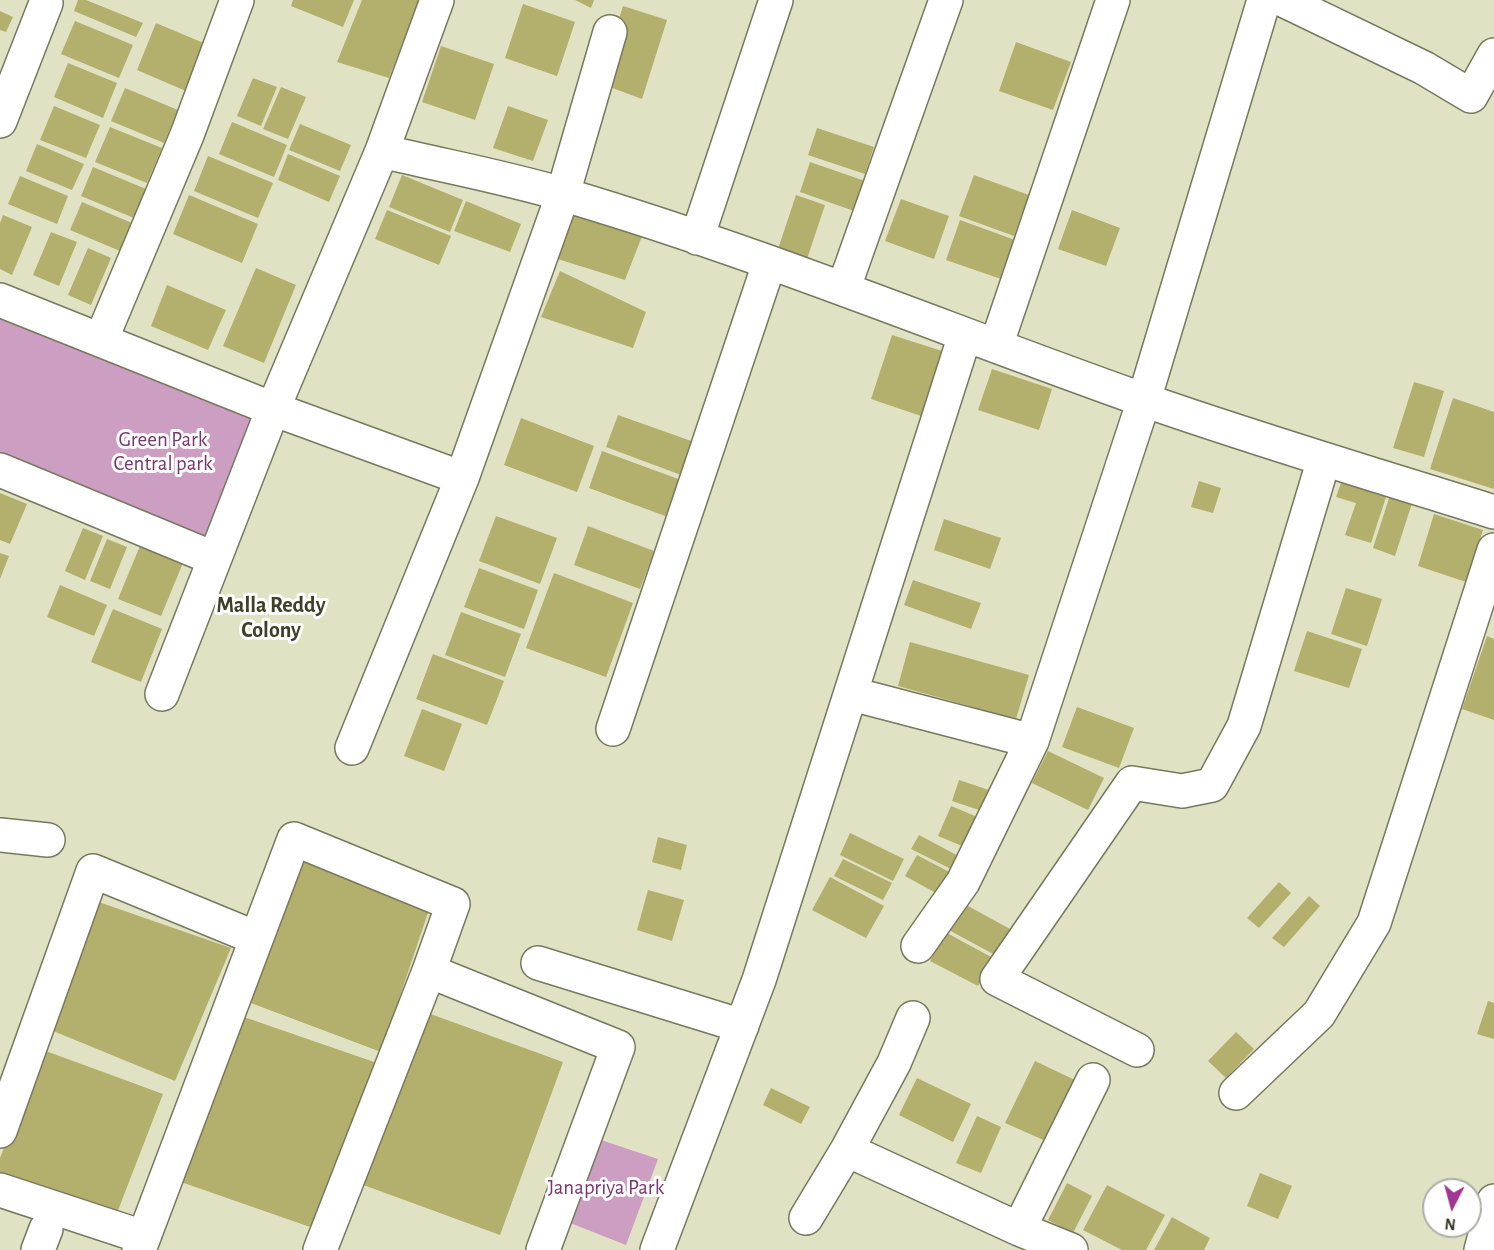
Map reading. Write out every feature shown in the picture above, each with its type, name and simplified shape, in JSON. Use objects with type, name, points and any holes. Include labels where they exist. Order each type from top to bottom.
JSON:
[{"type":"street","points":[[101,340],[187,135],[237,0]]},
{"type":"street","points":[[162,694],[213,558],[273,409],[382,151],[437,0]]},
{"type":"street","points":[[697,238],[776,0]]},
{"type":"street","points":[[844,287],[946,0]]},
{"type":"street","points":[[996,346],[1113,0]]},
{"type":"street","points":[[918,946],[963,882],[1032,741],[1144,400],[1264,0]]},
{"type":"street","points":[[1283,0],[1424,68],[1470,96],[1494,55]]},
{"type":"street","points":[[0,121],[46,3]]},
{"type":"street","points":[[352,748],[462,478],[563,194],[610,33]]},
{"type":"street","points":[[382,151],[563,194],[844,287],[965,335],[1144,400],[1494,512]]},
{"type":"street","points":[[613,729],[769,264]]},
{"type":"street","points":[[0,300],[273,409],[462,478]]},
{"type":"street","points":[[657,1250],[759,980],[965,335]]},
{"type":"street","points":[[1137,1050],[997,979],[1132,783],[1182,791],[1212,785],[1244,726],[1324,459]]},
{"type":"street","points":[[0,470],[213,558]]},
{"type":"street","points":[[1236,1093],[1319,1014],[1374,923],[1494,550]]},
{"type":"street","points":[[852,694],[1032,741]]},
{"type":"street","points":[[0,836],[48,840]]},
{"type":"street","points":[[0,1190],[141,1244],[294,839],[453,904],[320,1250]]},
{"type":"street","points":[[0,1131],[93,871],[256,938]]},
{"type":"street","points":[[538,963],[742,1026]]},
{"type":"street","points":[[429,971],[618,1047],[543,1250]]},
{"type":"street","points":[[807,1218],[848,1150],[894,1063],[913,1018]]},
{"type":"street","points":[[1019,1229],[1093,1080]]},
{"type":"street","points":[[848,1150],[1019,1229],[1071,1250]]},
{"type":"street","points":[[1481,1250],[1494,1201]]},
{"type":"green space","name":"Green Park Central park","points":[[0,316],[259,414],[208,546],[0,460]]},
{"type":"green space","name":"Janapriya Park","points":[[586,1135],[658,1159],[626,1245],[555,1217]]},
{"type":"building","points":[[78,0],[86,0],[143,23],[136,37],[74,11]]},
{"type":"building","points":[[293,0],[354,0],[343,27],[291,6]]},
{"type":"building","points":[[362,0],[419,0],[389,78],[337,62]]},
{"type":"building","points":[[575,0],[594,0],[591,8]]},
{"type":"building","points":[[523,4],[575,22],[557,76],[505,58]]},
{"type":"building","points":[[623,6],[667,20],[642,99],[599,83]]},
{"type":"building","points":[[0,11],[13,17],[6,32],[0,30]]},
{"type":"building","points":[[75,21],[133,45],[119,78],[61,54]]},
{"type":"building","points":[[156,23],[206,44],[186,91],[137,70]]},
{"type":"building","points":[[1016,42],[1071,62],[1053,110],[999,91]]},
{"type":"building","points":[[441,46],[494,64],[475,120],[422,102]]},
{"type":"building","points":[[68,63],[117,83],[103,118],[54,97]]},
{"type":"building","points":[[253,78],[277,87],[261,126],[237,116]]},
{"type":"building","points":[[281,87],[306,97],[288,139],[263,129]]},
{"type":"building","points":[[125,88],[178,110],[164,143],[111,121]]},
{"type":"building","points":[[54,106],[100,125],[86,158],[40,140]]},
{"type":"building","points":[[508,106],[548,120],[533,161],[493,148]]},
{"type":"building","points":[[232,122],[287,145],[274,177],[219,154]]},
{"type":"building","points":[[300,124],[351,145],[340,171],[289,150]]},
{"type":"building","points":[[110,127],[162,148],[147,183],[95,162]]},
{"type":"building","points":[[817,128],[874,147],[865,174],[808,155]]},
{"type":"building","points":[[37,144],[84,164],[72,190],[26,171]]},
{"type":"building","points":[[288,154],[340,176],[329,202],[278,180]]},
{"type":"building","points":[[208,156],[273,183],[258,218],[194,191]]},
{"type":"building","points":[[810,162],[865,181],[854,211],[800,192]]},
{"type":"building","points":[[93,167],[146,189],[134,218],[81,196]]},
{"type":"building","points":[[402,175],[463,200],[450,232],[389,207]]},
{"type":"building","points":[[974,175],[1029,195],[1014,236],[959,216]]},
{"type":"building","points":[[20,176],[68,196],[57,224],[8,204]]},
{"type":"building","points":[[189,195],[258,224],[242,263],[173,234]]},
{"type":"building","points":[[796,195],[825,205],[807,259],[778,249]]},
{"type":"building","points":[[901,199],[949,216],[934,259],[885,241]]},
{"type":"building","points":[[466,201],[521,224],[510,252],[454,231]]},
{"type":"building","points":[[569,201],[644,231],[625,280],[548,256]]},
{"type":"building","points":[[82,202],[132,223],[120,251],[70,230]]},
{"type":"building","points":[[387,210],[451,236],[439,265],[375,239]]},
{"type":"building","points":[[1072,210],[1120,228],[1106,266],[1058,249]]},
{"type":"building","points":[[3,215],[32,227],[12,275],[0,269],[0,223]]},
{"type":"building","points":[[960,220],[1015,240],[1001,279],[946,260]]},
{"type":"building","points":[[51,232],[77,242],[59,286],[33,275]]},
{"type":"building","points":[[88,248],[111,258],[91,305],[68,295]]},
{"type":"building","points":[[256,268],[296,285],[264,363],[223,346]]},
{"type":"building","points":[[560,271],[646,312],[633,348],[541,317]]},
{"type":"building","points":[[167,285],[226,310],[208,350],[151,326]]},
{"type":"building","points":[[892,335],[942,351],[921,416],[871,399]]},
{"type":"building","points":[[992,369],[1052,389],[1039,430],[978,410]]},
{"type":"building","points":[[1414,382],[1444,391],[1424,457],[1393,448]]},
{"type":"building","points":[[1453,398],[1494,412],[1494,489],[1430,469]]},
{"type":"building","points":[[618,415],[694,442],[681,475],[606,447]]},
{"type":"building","points":[[521,418],[594,446],[577,492],[504,465]]},
{"type":"building","points":[[602,451],[681,480],[668,517],[589,488]]},
{"type":"building","points":[[1342,480],[1387,494],[1371,543],[1345,535],[1356,503],[1336,497]]},
{"type":"building","points":[[1199,481],[1221,488],[1213,513],[1191,507]]},
{"type":"building","points":[[1391,492],[1413,500],[1395,556],[1373,548]]},
{"type":"building","points":[[0,493],[27,504],[10,544],[0,540]]},
{"type":"building","points":[[1434,514],[1483,530],[1466,582],[1418,566]]},
{"type":"building","points":[[496,516],[557,538],[540,584],[479,561]]},
{"type":"building","points":[[944,519],[1001,538],[990,569],[934,550]]},
{"type":"building","points":[[588,526],[654,551],[640,589],[574,565]]},
{"type":"building","points":[[83,528],[103,536],[85,580],[65,571]]},
{"type":"building","points":[[107,539],[127,547],[110,589],[90,581]]},
{"type":"building","points":[[142,541],[185,558],[161,616],[118,599]]},
{"type":"building","points":[[0,553],[9,556],[0,579]]},
{"type":"building","points":[[479,568],[538,590],[524,629],[464,607]]},
{"type":"building","points":[[554,573],[633,603],[606,677],[526,648]]},
{"type":"building","points":[[913,580],[981,603],[971,629],[904,605]]},
{"type":"building","points":[[60,585],[107,605],[94,636],[47,617]]},
{"type":"building","points":[[1346,588],[1382,599],[1367,646],[1331,634]]},
{"type":"building","points":[[113,609],[162,629],[141,682],[91,662]]},
{"type":"building","points":[[461,612],[521,634],[505,677],[445,655]]},
{"type":"building","points":[[1307,631],[1362,649],[1349,688],[1294,671]]},
{"type":"building","points":[[1487,636],[1494,639],[1494,720],[1462,709]]},
{"type":"building","points":[[910,642],[1029,675],[1016,719],[898,686]]},
{"type":"building","points":[[433,654],[504,681],[487,725],[416,699]]},
{"type":"building","points":[[1077,707],[1134,728],[1119,768],[1062,747]]},
{"type":"building","points":[[422,709],[462,724],[444,771],[404,756]]},
{"type":"building","points":[[1048,751],[1104,778],[1088,810],[1032,783]]},
{"type":"building","points":[[959,780],[992,791],[985,812],[952,801]]},
{"type":"building","points":[[951,806],[980,818],[967,848],[938,836]]},
{"type":"building","points":[[850,833],[904,859],[893,881],[840,855]]},
{"type":"building","points":[[919,835],[964,859],[957,872],[911,849]]},
{"type":"building","points":[[658,837],[687,845],[681,870],[652,862]]},
{"type":"building","points":[[299,854],[431,904],[381,1052],[243,1000]]},
{"type":"building","points":[[917,855],[957,876],[945,898],[905,876]]},
{"type":"building","points":[[843,859],[892,883],[883,900],[834,876]]},
{"type":"building","points":[[830,877],[884,906],[866,938],[812,910]]},
{"type":"building","points":[[1279,882],[1291,893],[1259,928],[1247,918]]},
{"type":"building","points":[[648,890],[684,900],[672,941],[637,930]]},
{"type":"building","points":[[1309,896],[1320,906],[1284,947],[1272,938]]},
{"type":"building","points":[[93,900],[231,948],[175,1081],[41,1026]]},
{"type":"building","points":[[959,901],[1010,929],[995,955],[945,928]]},
{"type":"building","points":[[945,932],[993,958],[978,986],[930,961]]},
{"type":"building","points":[[1488,1001],[1494,1003],[1494,1039],[1477,1034]]},
{"type":"building","points":[[425,1012],[563,1062],[500,1235],[358,1183]]},
{"type":"building","points":[[241,1016],[377,1063],[313,1228],[181,1182]]},
{"type":"building","points":[[1236,1032],[1254,1049],[1226,1078],[1208,1061]]},
{"type":"building","points":[[43,1050],[163,1094],[117,1213],[0,1172],[0,1158]]},
{"type":"building","points":[[1035,1061],[1077,1081],[1048,1142],[1005,1123]]},
{"type":"building","points":[[917,1078],[971,1104],[953,1142],[899,1115]]},
{"type":"building","points":[[771,1088],[810,1107],[801,1124],[763,1105]]},
{"type":"building","points":[[977,1116],[1001,1127],[981,1173],[956,1163]]},
{"type":"building","points":[[1260,1173],[1292,1186],[1278,1219],[1247,1206]]},
{"type":"building","points":[[1067,1183],[1092,1196],[1073,1233],[1048,1220]]},
{"type":"building","points":[[1107,1185],[1165,1215],[1146,1250],[1122,1250],[1083,1230]]},
{"type":"building","points":[[1172,1217],[1210,1238],[1204,1250],[1154,1250]]},
{"type":"district","name":"Malla Reddy Colony","points":[[271,618]]}]
